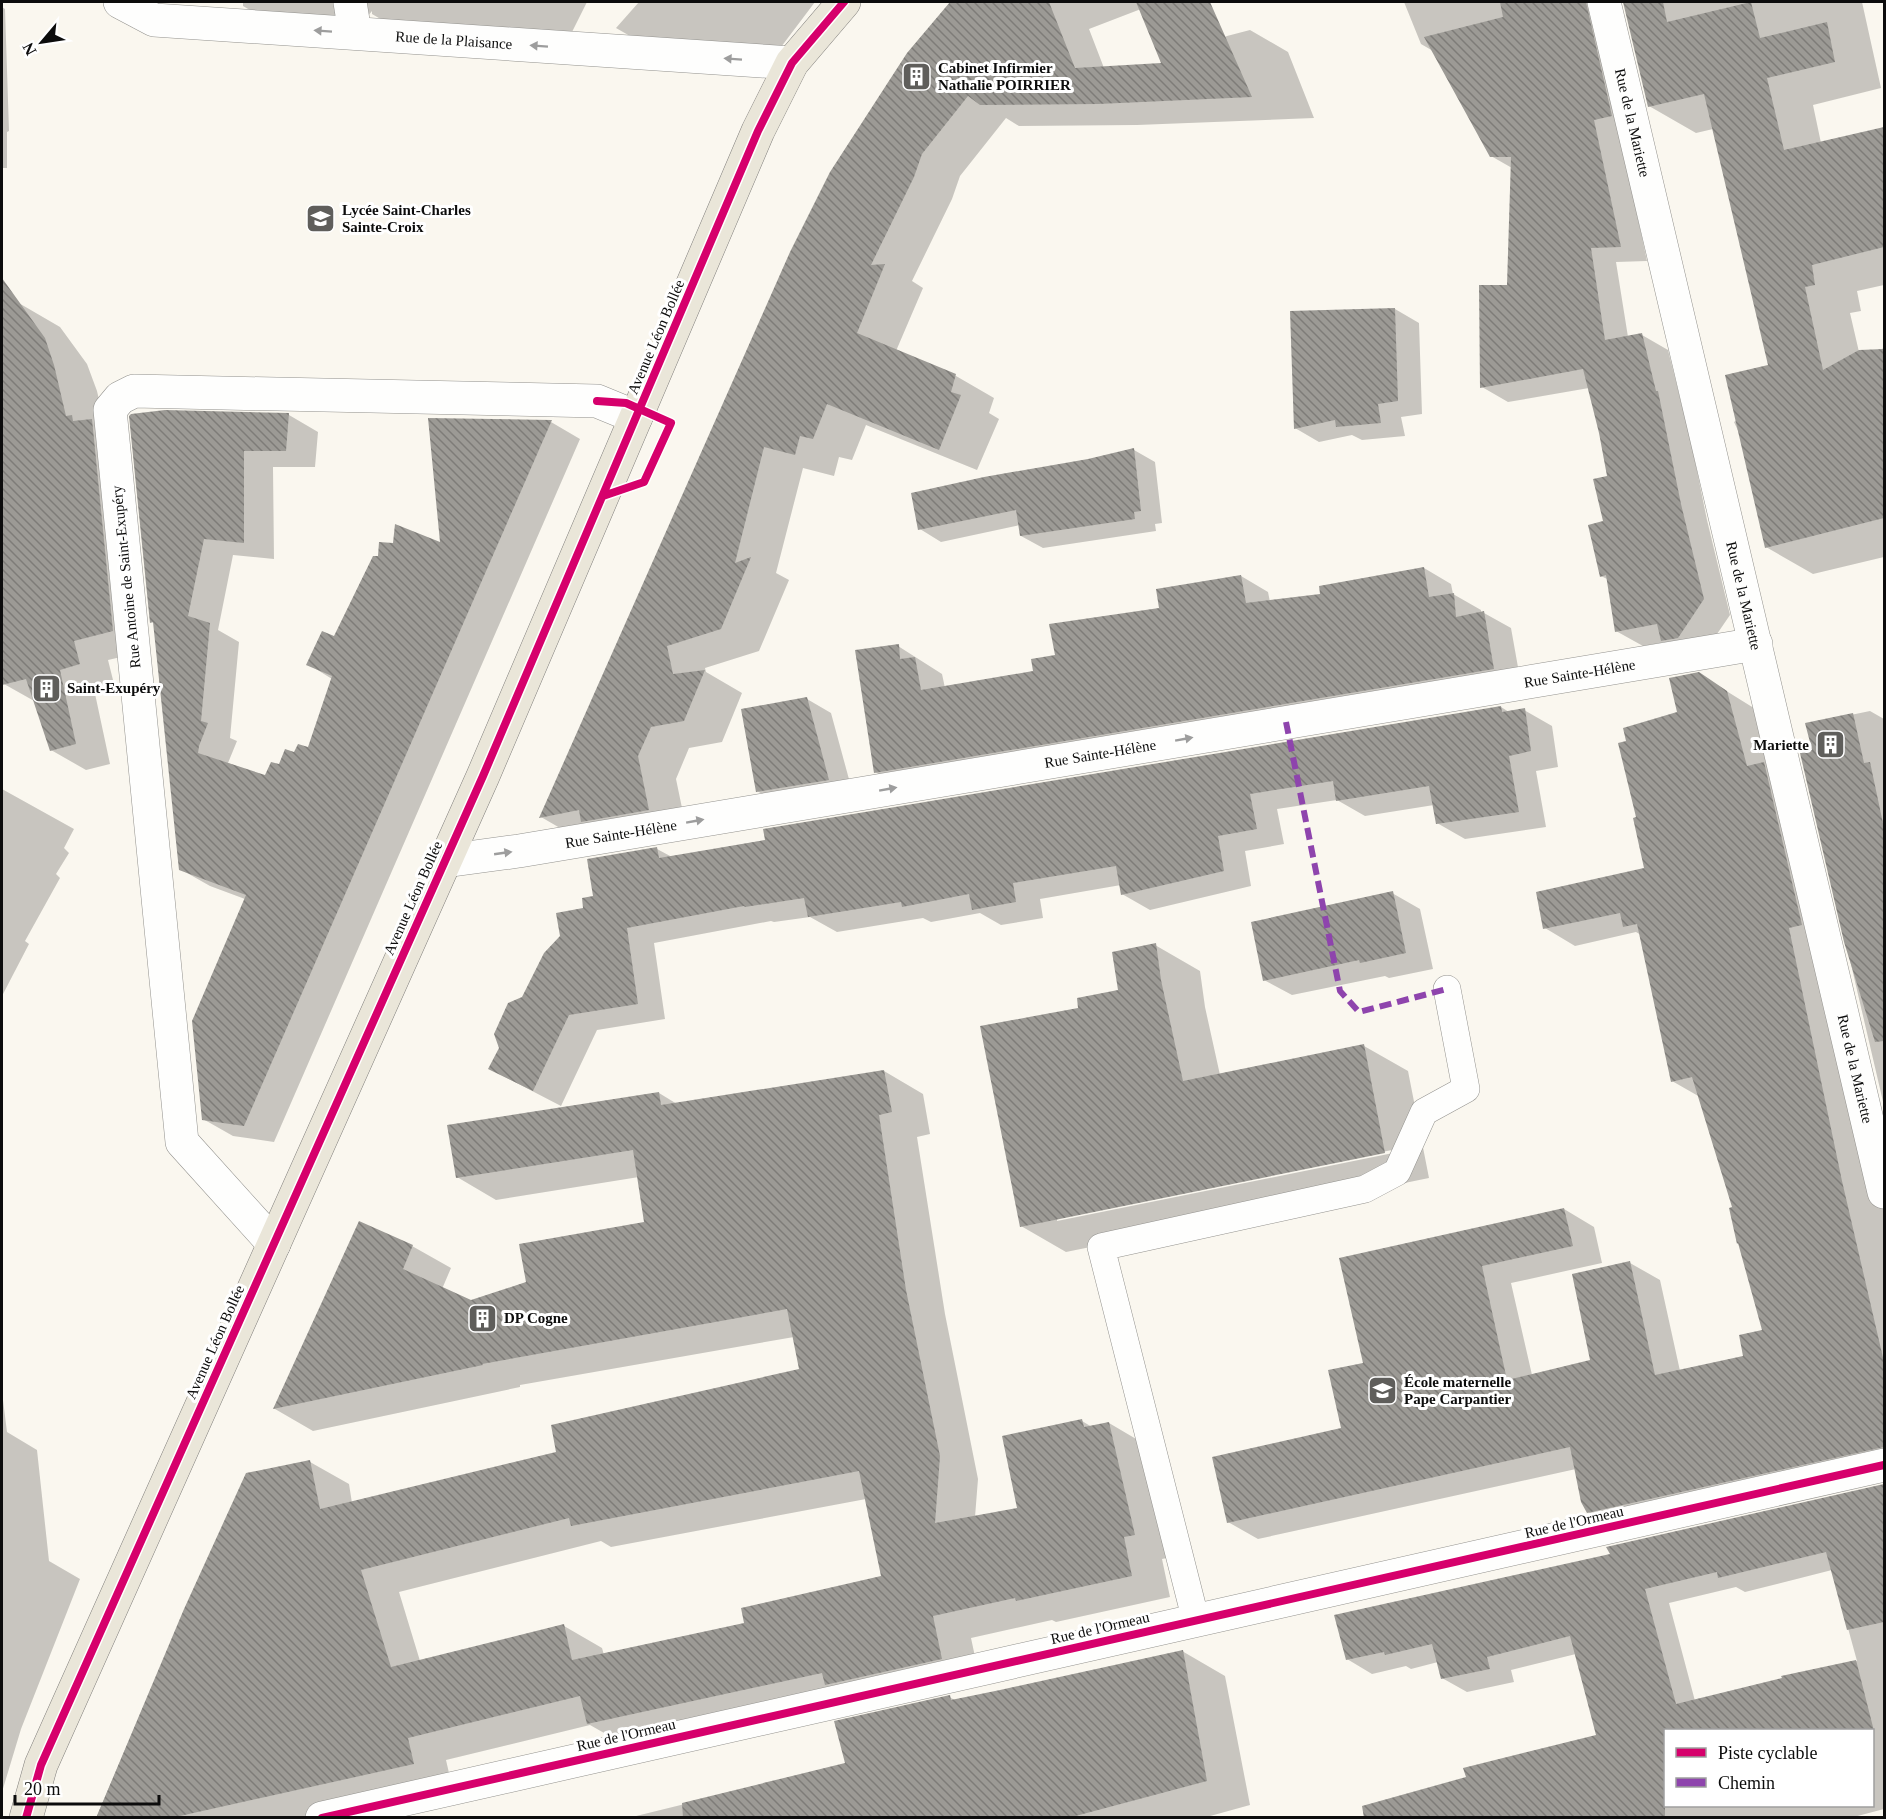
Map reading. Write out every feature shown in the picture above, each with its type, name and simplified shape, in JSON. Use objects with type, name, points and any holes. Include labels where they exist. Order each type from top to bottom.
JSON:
[{"type":"main road","name":"Avenue Léon Bollée","points":[[26,1818],[41,1765],[445,861],[758,131],[792,63],[844,2]]},
{"type":"street","name":"Rue de la Plaisance","points":[[120,2],[154,20],[792,63]]},
{"type":"street","points":[[350,2],[355,33]]},
{"type":"street","name":"Rue de la Mariette","points":[[1604,2],[1884,1191]]},
{"type":"street","name":"Rue Antoine de Saint-Exupéry","points":[[274,1244],[182,1142],[110,410],[120,398],[134,391],[146,391],[597,401],[636,417]]},
{"type":"street","name":"Rue Sainte-Hélène","points":[[445,861],[578,841],[1756,644]]},
{"type":"street","name":"Rue de l'Ormeau","points":[[322,1818],[1884,1465]]},
{"type":"lane","points":[[1196,1621],[1101,1247],[1365,1189],[1397,1172],[1424,1112],[1466,1089],[1447,989]]},
{"type":"building","points":[[950,2],[1049,2],[1075,68],[1161,63],[1136,2],[1210,2],[1252,97],[1098,104],[980,105],[968,96],[922,154],[914,177],[871,265],[885,264],[857,333],[956,374],[951,392],[961,395],[939,450],[827,404],[813,439],[800,436],[795,455],[764,447],[735,563],[751,557],[721,629],[667,646],[673,674],[705,670],[684,721],[651,727],[638,756],[649,810],[581,822],[579,810],[539,818],[790,252],[830,172],[907,53]]},
{"type":"building","points":[[1500,2],[1586,2],[1612,116],[1594,120],[1621,247],[1591,248],[1605,340],[1642,333],[1656,391],[1658,391],[1681,504],[1704,599],[1678,638],[1661,641],[1657,624],[1615,632],[1606,575],[1600,577],[1588,525],[1603,521],[1593,479],[1607,476],[1583,369],[1480,388],[1479,285],[1507,285],[1511,157],[1490,157],[1424,37],[1503,17]]},
{"type":"building","points":[[1623,2],[1663,2],[1667,22],[1751,2],[1760,38],[1827,22],[1835,62],[1767,78],[1784,150],[1884,127],[1884,247],[1812,265],[1815,285],[1805,287],[1823,370],[1859,350],[1884,349],[1884,518],[1765,548],[1725,375],[1768,365],[1704,94],[1648,107]]},
{"type":"building","points":[[2,278],[45,338],[66,416],[72,415],[73,421],[92,419],[113,631],[74,641],[80,664],[60,670],[76,744],[50,751],[26,679],[2,685]]},
{"type":"building","points":[[1395,308],[1398,401],[1378,404],[1381,423],[1336,427],[1335,420],[1294,429],[1290,311]]},
{"type":"building","points":[[165,410],[289,413],[286,451],[244,451],[244,543],[204,539],[188,616],[210,623],[201,721],[208,723],[198,753],[265,775],[271,762],[279,764],[285,749],[294,752],[298,744],[308,747],[332,676],[306,665],[322,631],[334,636],[373,556],[378,556],[379,542],[393,543],[395,524],[440,542],[428,418],[552,420],[244,1126],[202,1120],[192,1021],[246,895],[179,870],[129,416]]},
{"type":"building","points":[[1134,448],[1141,511],[1134,512],[1135,519],[1020,536],[1016,510],[918,530],[911,493]]},
{"type":"building","points":[[1424,567],[1429,597],[1454,593],[1456,617],[1484,611],[1494,669],[874,773],[855,650],[899,644],[900,659],[915,657],[921,690],[1033,671],[1031,659],[1055,655],[1049,624],[1159,608],[1156,589],[1241,575],[1246,603],[1320,594],[1319,586]]},
{"type":"building","points":[[1699,672],[1727,691],[1747,766],[1764,762],[1802,925],[1789,928],[1842,1181],[1884,1362],[1884,1447],[1587,1513],[1581,1502],[1570,1447],[1227,1523],[1212,1457],[1341,1428],[1328,1370],[1363,1363],[1339,1258],[1564,1208],[1573,1246],[1482,1266],[1507,1380],[1590,1360],[1572,1274],[1630,1261],[1655,1375],[1743,1356],[1739,1335],[1762,1330],[1737,1244],[1729,1208],[1732,1207],[1692,1077],[1671,1082],[1637,924],[1623,927],[1620,913],[1543,929],[1536,892],[1644,868],[1633,818],[1636,817],[1618,743],[1626,741],[1623,728],[1677,712],[1669,678]]},
{"type":"building","points":[[807,697],[829,780],[756,792],[741,709]]},
{"type":"building","points":[[1501,706],[1502,712],[1525,708],[1531,751],[1509,756],[1519,812],[1436,824],[1429,786],[1336,801],[1333,781],[1250,794],[1257,829],[1218,836],[1224,871],[1121,895],[1116,866],[1013,883],[1016,902],[972,910],[969,894],[902,907],[901,902],[808,917],[804,898],[744,906],[627,928],[638,1004],[569,1015],[533,1091],[488,1069],[499,1048],[494,1034],[508,1003],[522,997],[544,953],[560,936],[556,913],[583,908],[582,898],[593,896],[587,859],[657,847],[659,858],[765,840],[763,829]]},
{"type":"building","points":[[1853,713],[1864,763],[1870,762],[1884,828],[1884,1041],[1875,1042],[1844,942],[1800,753],[1812,750],[1805,723]]},
{"type":"building","points":[[1393,891],[1406,953],[1360,963],[1359,960],[1263,981],[1251,922]]},
{"type":"building","points":[[1156,943],[1161,980],[1183,1081],[1364,1044],[1385,1153],[1020,1227],[980,1026],[1078,1008],[1077,998],[1118,990],[1112,952]]},
{"type":"building","points":[[884,1070],[892,1112],[879,1115],[906,1290],[940,1456],[935,1523],[1017,1508],[1002,1436],[1082,1419],[1084,1427],[1109,1422],[1135,1535],[1124,1537],[1132,1576],[933,1616],[942,1659],[825,1685],[822,1673],[587,1724],[580,1696],[408,1738],[414,1764],[171,1818],[96,1818],[184,1609],[246,1473],[310,1460],[320,1509],[556,1452],[551,1425],[799,1369],[787,1309],[482,1364],[273,1409],[359,1221],[413,1245],[403,1269],[471,1300],[526,1282],[519,1244],[644,1222],[633,1150],[456,1178],[447,1125],[659,1092],[661,1105]],"holes":[[[859,1471],[881,1576],[741,1608],[744,1623],[572,1660],[564,1624],[391,1667],[361,1570],[569,1518],[571,1526]]]},
{"type":"building","points":[[1884,1484],[1884,1622],[1847,1630],[1826,1552],[1718,1578],[1717,1572],[1645,1589],[1676,1704],[1782,1678],[1781,1676],[1856,1660],[1873,1729],[1664,1729],[1665,1818],[1364,1818],[1362,1806],[1466,1777],[1463,1768],[1596,1735],[1570,1636],[1487,1657],[1490,1669],[1441,1679],[1432,1644],[1385,1655],[1384,1652],[1346,1660],[1334,1615],[1610,1554],[1606,1547]]},
{"type":"building","points":[[1183,1650],[1207,1781],[1068,1818],[683,1818],[682,1803],[845,1763],[834,1721],[950,1695],[951,1700]]},
{"type":"marked path","points":[[1286,722],[1340,991],[1359,1012],[1447,989]]},
{"type":"cycle path","points":[[26,1818],[41,1765],[483,776],[758,131],[792,63],[844,2]]},
{"type":"cycle path","points":[[597,401],[626,403],[671,423],[644,482],[603,496]]},
{"type":"cycle path","points":[[322,1818],[1884,1465]]},
{"type":"place","name":"Cabinet Infirmier Nathalie POIRRIER","points":[[917,77]]},
{"type":"place","name":"Lycée Saint-Charles Sainte-Croix","points":[[321,219]]},
{"type":"place","name":"Saint-Exupéry","points":[[46,688]]},
{"type":"place","name":"Mariette","points":[[1830,745]]},
{"type":"place","name":"DP Cogne","points":[[483,1318]]},
{"type":"place","name":"École maternelle Pape Carpantier","points":[[1383,1391]]}]
